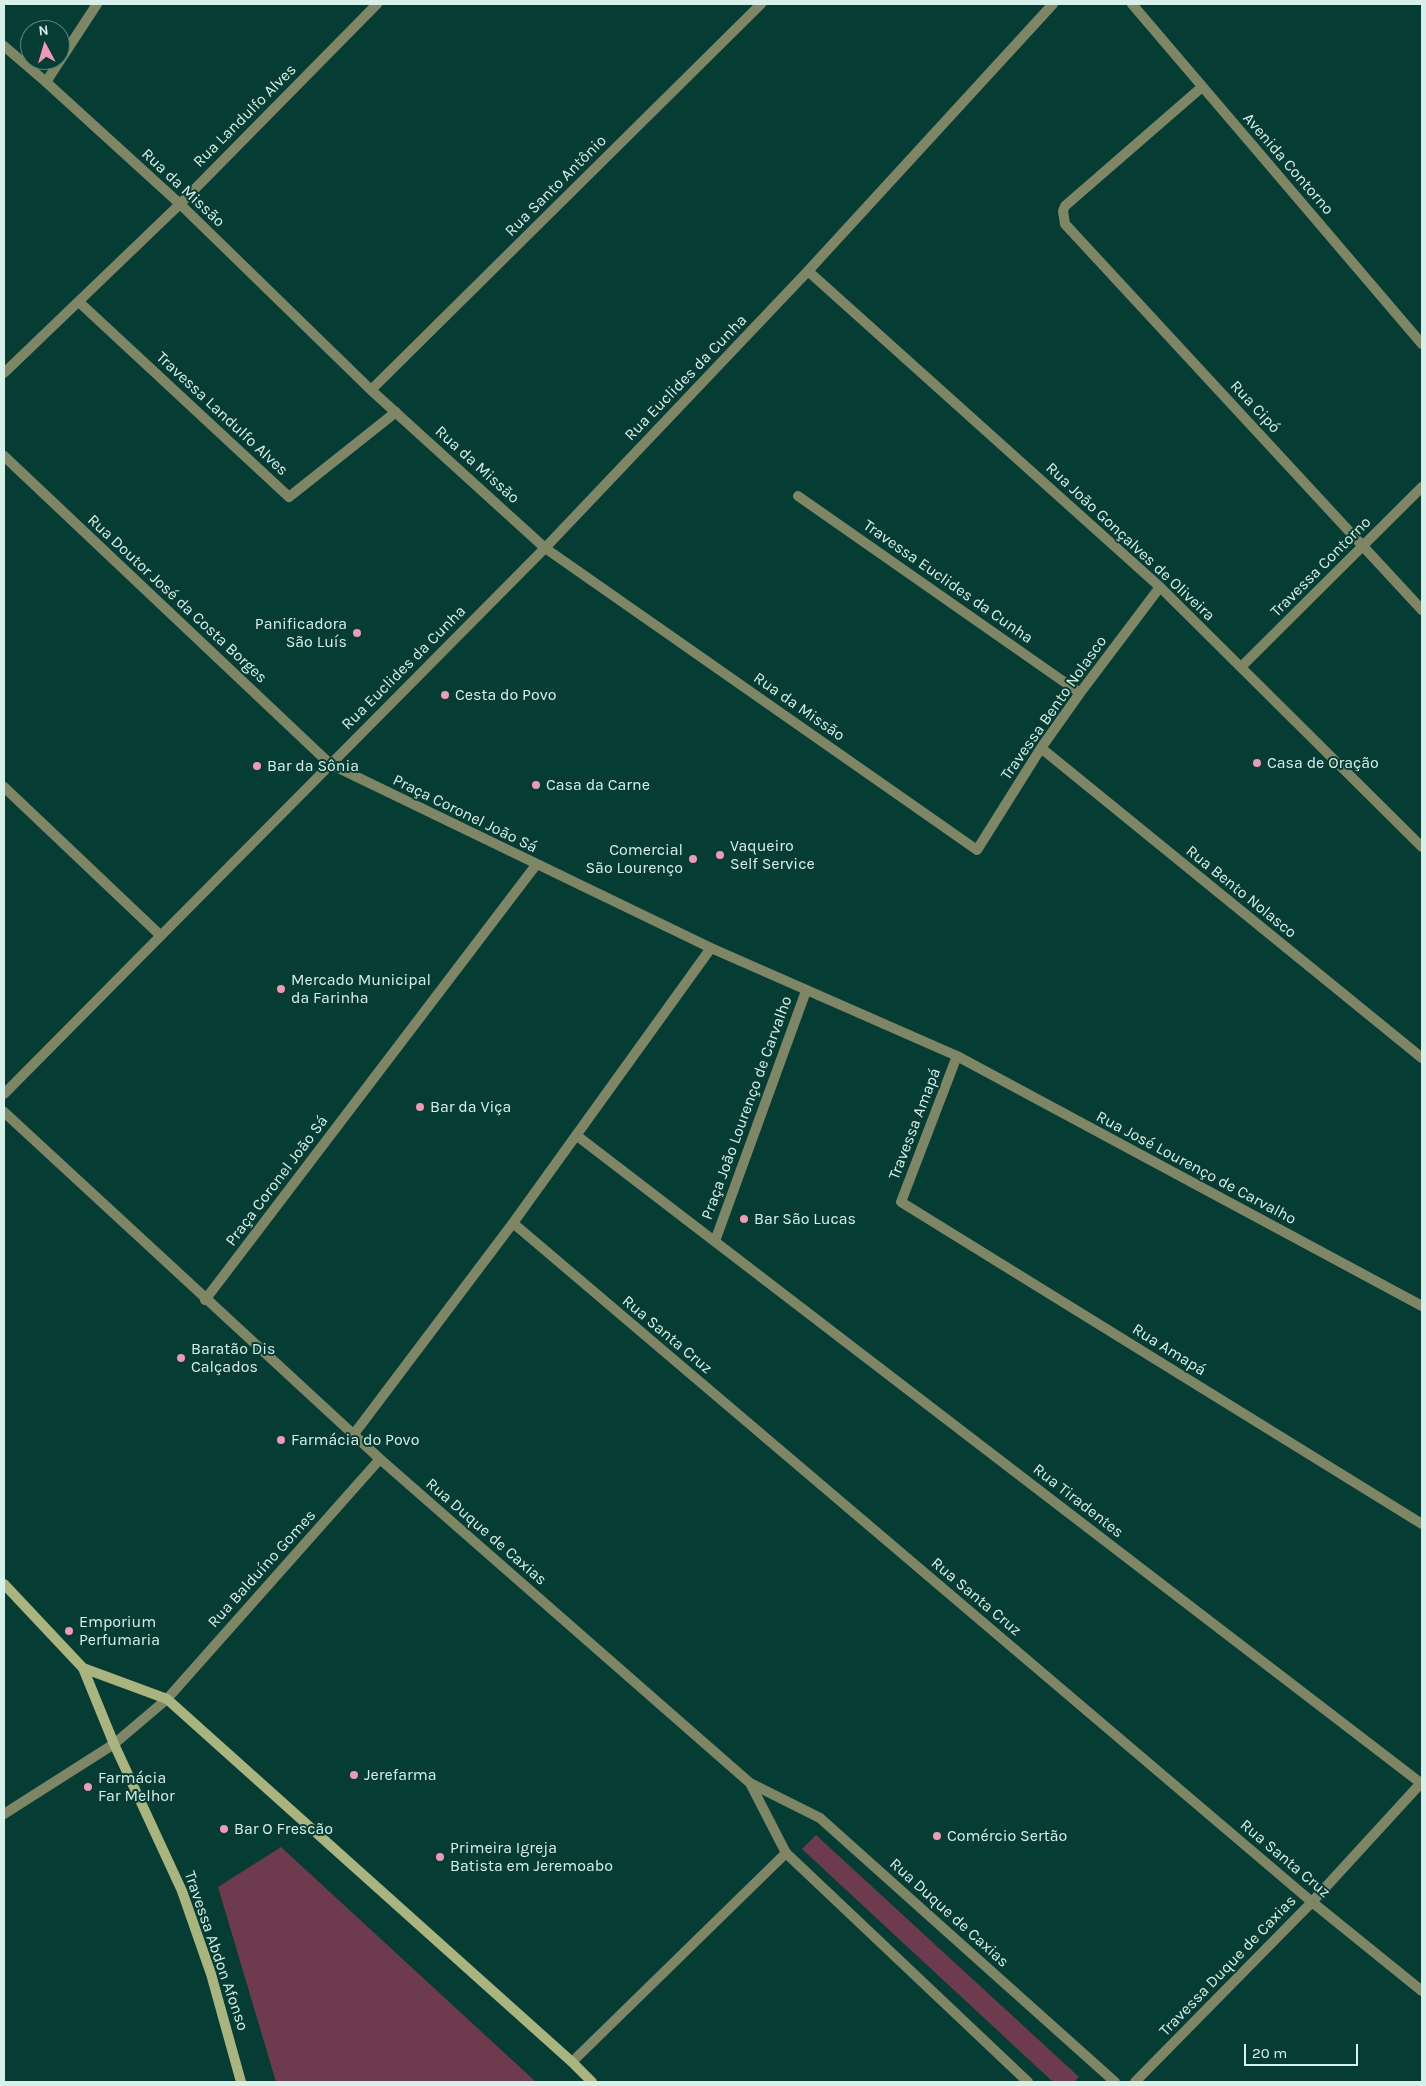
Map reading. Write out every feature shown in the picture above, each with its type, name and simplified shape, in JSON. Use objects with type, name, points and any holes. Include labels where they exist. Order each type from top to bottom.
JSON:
[{"type":"street","points":[[46,82],[98,4]]},
{"type":"street","name":"Rua Landulfo Alves","points":[[4,373],[180,204],[377,4]]},
{"type":"street","name":"Rua Santo Antônio","points":[[371,390],[761,4]]},
{"type":"street","name":"Rua Euclides da Cunha","points":[[330,764],[545,548],[808,271],[1053,4]]},
{"type":"street","name":"Avenida Contorno","points":[[1132,4],[1422,344]]},
{"type":"street","name":"Rua da Missão","points":[[4,46],[180,204],[371,390],[545,548],[977,850]]},
{"type":"street","name":"Rua Cipó","points":[[1202,87],[1065,206],[1063,211],[1065,224],[1422,610]]},
{"type":"street","name":"Rua João Gonçalves de Oliveira","points":[[808,271],[1160,587],[1422,847]]},
{"type":"street","name":"Travessa Landulfo Alves","points":[[78,302],[289,497],[396,412]]},
{"type":"street","name":"Rua Doutor José da Costa Borges","points":[[4,456],[330,764]]},
{"type":"street","name":"Travessa Contorno","points":[[1241,667],[1364,547],[1422,487]]},
{"type":"street","name":"Travessa Euclides da Cunha","points":[[798,496],[1080,693]]},
{"type":"street","name":"Travessa Bento Nolasco","points":[[977,850],[1041,748],[1160,587]]},
{"type":"street","name":"Rua Bento Nolasco","points":[[1041,748],[1422,1058]]},
{"type":"street","points":[[4,1094],[330,764]]},
{"type":"street","name":"Praça Coronel João Sá","points":[[205,1300],[536,865],[330,764]]},
{"type":"street","points":[[4,787],[160,936]]},
{"type":"street","name":"Praça João Lourenço de Carvalho","points":[[536,865],[711,948],[956,1056]]},
{"type":"street","points":[[354,1434],[512,1223],[711,948]]},
{"type":"street","name":"Praça João Lourenço de Carvalho","points":[[576,1135],[715,1241],[806,991]]},
{"type":"street","name":"Travessa Amapá","points":[[901,1202],[956,1056]]},
{"type":"street","name":"Rua José Lourenço de Carvalho","points":[[956,1056],[1422,1306]]},
{"type":"street","points":[[4,1112],[205,1300]]},
{"type":"street","name":"Rua Amapá","points":[[901,1202],[1422,1524]]},
{"type":"street","name":"Rua Santa Cruz","points":[[512,1223],[1312,1902],[1422,1991]]},
{"type":"street","name":"Rua Tiradentes","points":[[715,1241],[1422,1783]]},
{"type":"street","name":"Rua Duque de Caxias","points":[[205,1300],[380,1459],[750,1783],[820,1818],[1116,2082]]},
{"type":"street","name":"Rua Balduíno Gomes","points":[[4,1814],[114,1744],[167,1699],[380,1459]]},
{"type":"street","points":[[4,1584],[83,1668],[167,1699],[592,2082]]},
{"type":"street","name":"Travessa Abdon Afonso","points":[[83,1668],[114,1744],[182,1891],[210,1974],[241,2082]]},
{"type":"street","name":"Rua Duque de Caxias","points":[[750,1783],[786,1853],[1028,2082]]},
{"type":"street","name":"Travessa Duque de Caxias","points":[[1135,2082],[1312,1902],[1422,1783]]},
{"type":"street","points":[[572,2062],[786,1853]]},
{"type":"shaded area","points":[[816,1835],[1079,2077],[1074,2082],[1053,2082],[802,1849]]},
{"type":"shaded area","points":[[281,1847],[536,2082],[276,2082],[218,1887]]},
{"type":"place","name":"Panificadora São Luís","points":[[357,633]]},
{"type":"place","name":"Cesta do Povo","points":[[445,695]]},
{"type":"place","name":"Casa de Oração","points":[[1257,763]]},
{"type":"place","name":"Bar da Sônia","points":[[257,766]]},
{"type":"place","name":"Casa da Carne","points":[[536,785]]},
{"type":"place","name":"Vaqueiro Self Service","points":[[720,855]]},
{"type":"place","name":"Comercial São Lourenço","points":[[693,859]]},
{"type":"place","name":"Mercado Municipal da Farinha","points":[[281,989]]},
{"type":"place","name":"Bar da Viça","points":[[420,1107]]},
{"type":"place","name":"Bar São Lucas","points":[[744,1219]]},
{"type":"place","name":"Baratão Dis Calçados","points":[[181,1358]]},
{"type":"place","name":"Farmácia do Povo","points":[[281,1440]]},
{"type":"place","name":"Emporium Perfumaria","points":[[69,1631]]},
{"type":"place","name":"Jerefarma","points":[[354,1775]]},
{"type":"place","name":"Farmácia Far Melhor","points":[[88,1787]]},
{"type":"place","name":"Bar O Frescão","points":[[224,1829]]},
{"type":"place","name":"Comércio Sertão","points":[[937,1836]]},
{"type":"place","name":"Primeira Igreja Batista em Jeremoabo","points":[[440,1857]]}]
